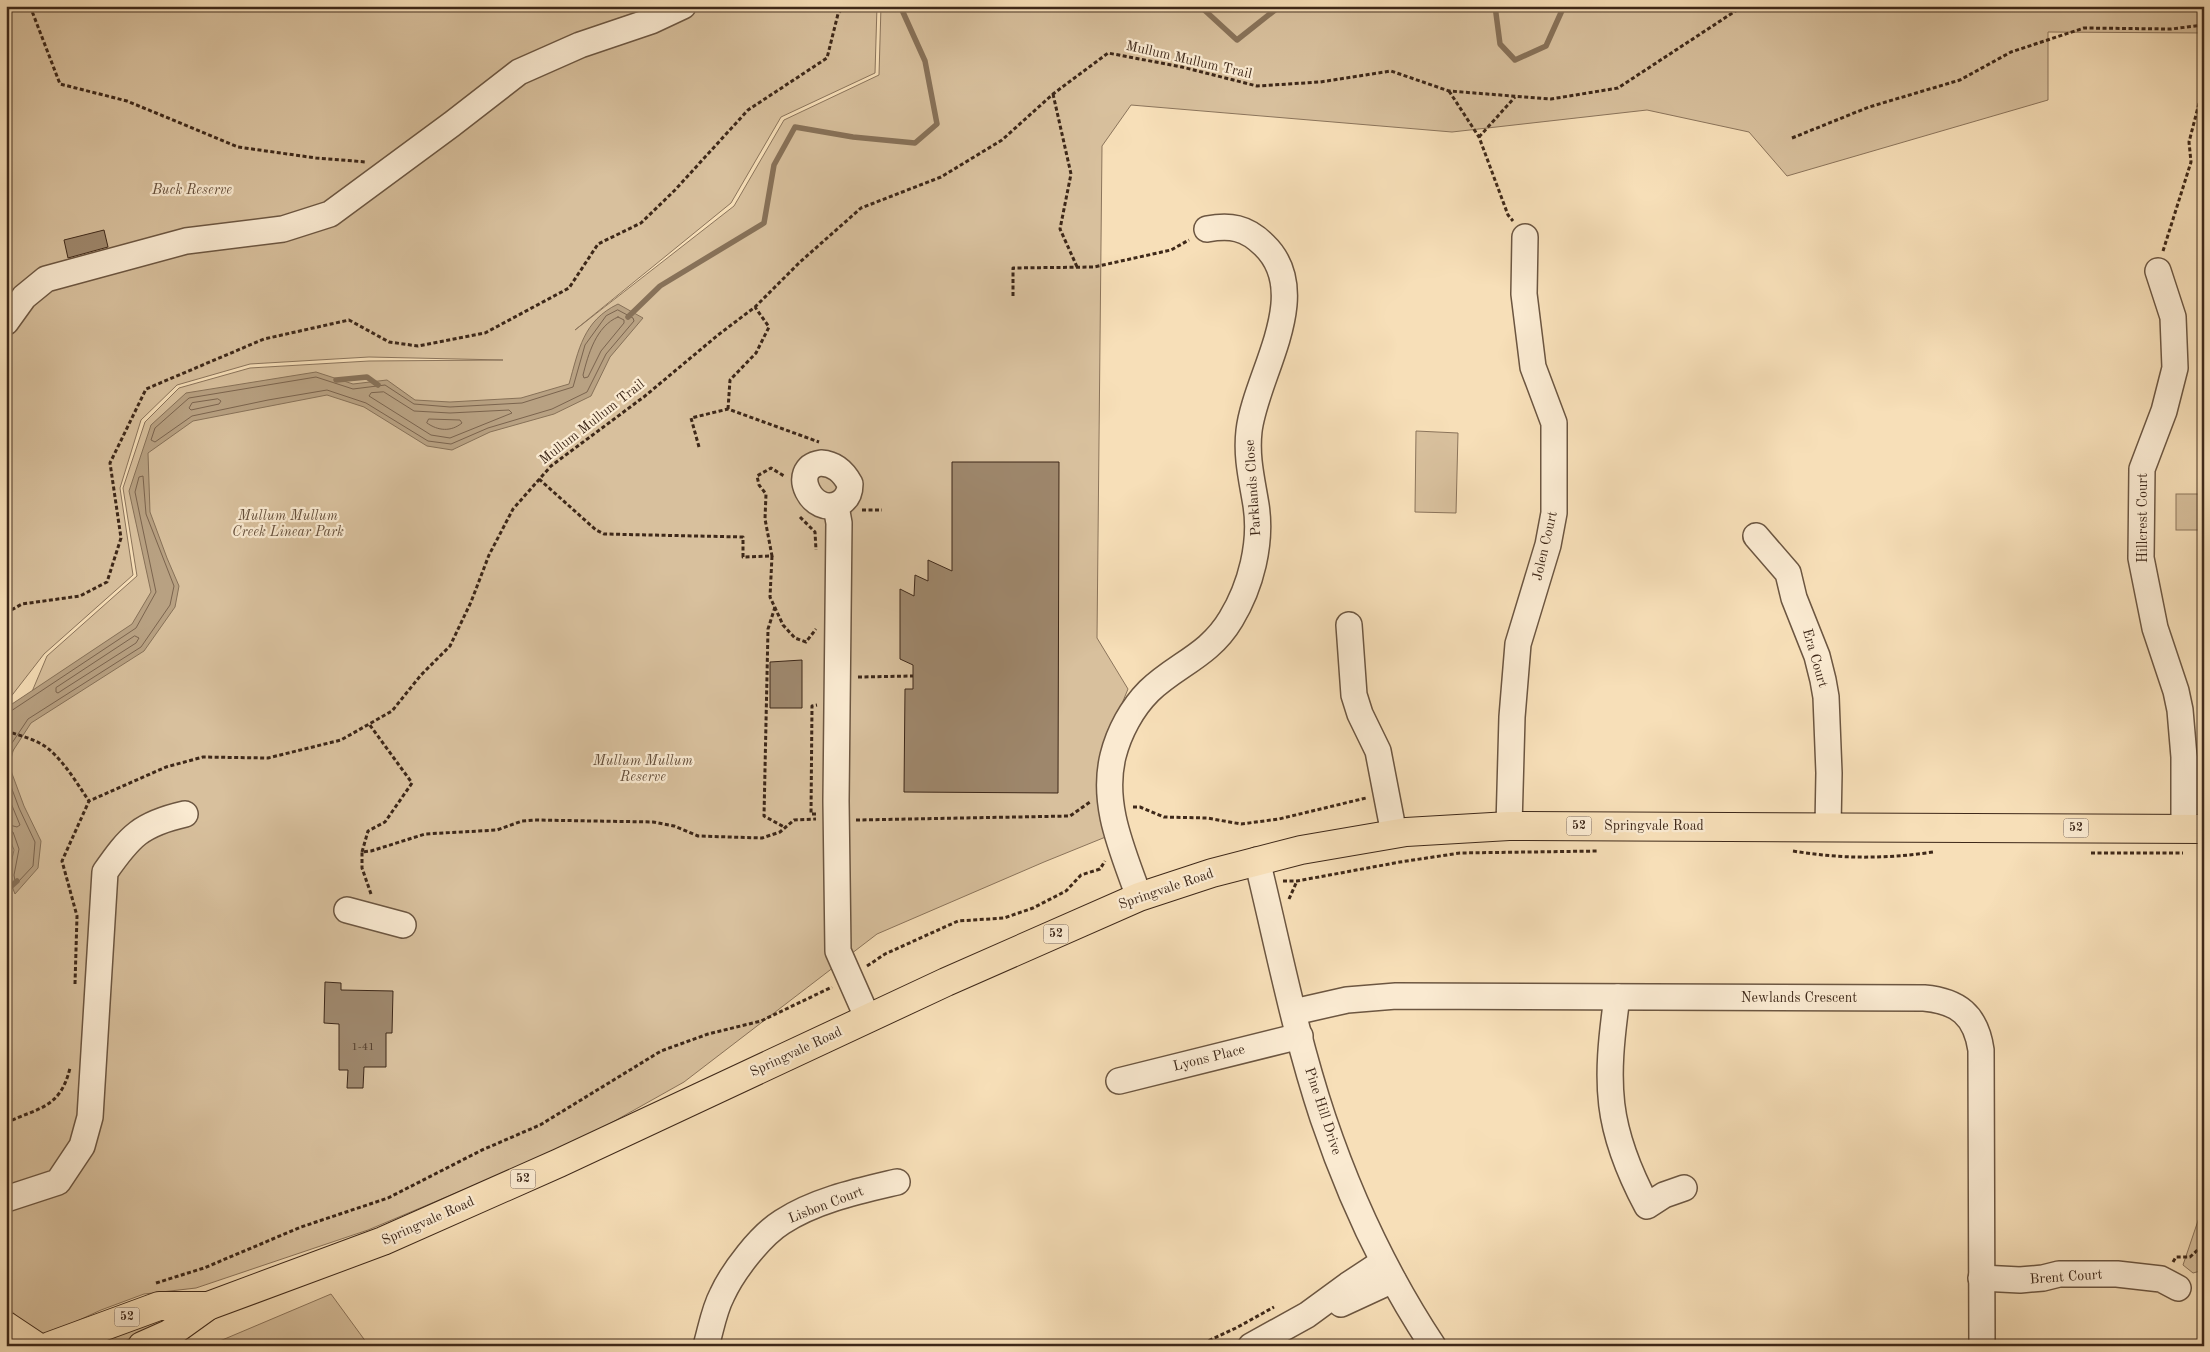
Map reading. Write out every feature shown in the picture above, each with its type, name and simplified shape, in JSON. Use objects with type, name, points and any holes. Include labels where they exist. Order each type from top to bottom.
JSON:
[{"type":"main road","name":"Springvale Road","points":[[142,1346],[169,1334],[208,1306],[383,1241],[559,1163],[868,1019],[1139,897],[1260,870],[1301,850],[1394,834],[1509,826],[1828,826],[2191,837]]},
{"type":"main road","name":"Springvale Road","points":[[50,1346],[70,1337],[160,1306],[208,1306]]},
{"type":"main road","points":[[6,1326],[36,1346]]},
{"type":"street","points":[[6,322],[24,297],[46,279],[186,241],[283,229],[330,214],[518,72],[580,45],[651,21],[684,6]]},
{"type":"street","name":"Parklands Close","points":[[1139,897],[1116,831],[1110,806],[1109,789],[1113,756],[1125,724],[1138,704],[1154,687],[1207,648],[1231,619],[1247,584],[1255,562],[1258,523],[1248,467],[1249,432],[1254,402],[1276,345],[1282,321],[1282,275],[1270,250],[1259,239],[1237,229],[1226,226],[1207,229]]},
{"type":"street","name":"Jolen Court","points":[[1509,826],[1512,717],[1518,644],[1548,545],[1554,513],[1554,423],[1533,367],[1524,294],[1525,237]]},
{"type":"street","name":"Hillcrest Court","points":[[2158,271],[2173,316],[2175,368],[2164,411],[2142,469],[2141,558],[2154,628],[2176,691],[2180,710],[2191,837]]},
{"type":"street","points":[[836,506],[839,523],[836,678],[838,951],[868,1019]]},
{"type":"street","name":"Era Court","points":[[1756,536],[1788,573],[1794,598],[1817,656],[1824,680],[1828,754],[1828,826]]},
{"type":"street","points":[[1349,625],[1354,695],[1360,714],[1378,751],[1394,834]]},
{"type":"street","points":[[6,1199],[58,1182],[82,1146],[90,1117],[105,872],[124,844],[144,827],[185,814]]},
{"type":"street","name":"Pine Hill Drive","points":[[1260,870],[1300,1036],[1322,1116],[1368,1234],[1433,1346]]},
{"type":"street","points":[[347,910],[403,925]]},
{"type":"street","name":"Newlands Crescent","points":[[1294,1012],[1347,1000],[1396,996],[1924,998],[1941,1001],[1960,1009],[1977,1030],[1981,1050],[1982,1346]]},
{"type":"street","points":[[1617,997],[1610,1045],[1609,1078],[1613,1118],[1626,1163],[1647,1206],[1664,1195],[1684,1188]]},
{"type":"street","name":"Lyons Place","points":[[1118,1081],[1300,1036]]},
{"type":"street","name":"Lisbon Court","points":[[706,1346],[722,1295],[739,1267],[757,1244],[782,1222],[810,1208],[851,1193],[897,1182]]},
{"type":"street","points":[[1251,1346],[1308,1315],[1348,1285],[1388,1271]]},
{"type":"street","name":"Brent Court","points":[[1981,1278],[2020,1280],[2043,1278],[2058,1274],[2090,1273],[2116,1274],[2170,1283]]},
{"type":"path","points":[[30,6],[60,84],[127,101],[238,147],[316,158],[398,164]]},
{"type":"path","points":[[6,613],[22,604],[80,596],[107,582],[120,538],[110,463],[146,389],[264,339],[348,320],[389,342],[418,346],[485,333],[569,288],[598,244],[641,223],[675,190],[748,110],[827,58],[838,14],[844,6]]},
{"type":"path","name":"Mullum Mullum Trail","points":[[186,762],[203,757],[268,758],[341,740],[392,711],[421,675],[450,646],[471,602],[489,555],[513,510],[551,466],[645,396],[718,335],[755,308],[800,262],[860,208],[941,177],[1002,140],[1053,94],[1108,53],[1182,67],[1257,86],[1320,82],[1392,71],[1449,91],[1551,99],[1618,88],[1743,6]]},
{"type":"path","points":[[1792,138],[1869,107],[1960,80],[2011,52],[2084,28],[2171,29],[2204,25]]},
{"type":"path","points":[[2158,271],[2165,241],[2191,162],[2189,142],[2204,84]]},
{"type":"path","points":[[1449,91],[1479,137],[1508,215],[1525,237]]},
{"type":"path","points":[[1053,94],[1071,174],[1060,230],[1078,269]]},
{"type":"path","points":[[1479,137],[1516,96]]},
{"type":"path","points":[[1013,296],[1013,268],[1078,269],[1094,267],[1172,250],[1207,229]]},
{"type":"path","points":[[728,409],[730,380],[756,353],[769,327],[755,308]]},
{"type":"path","points":[[698,447],[691,418],[728,409],[821,443]]},
{"type":"path","points":[[787,478],[771,468],[757,476],[766,494],[765,519],[772,556],[770,597],[783,625],[795,638],[806,642],[816,629]]},
{"type":"path","points":[[539,479],[600,533],[636,536],[743,537],[743,557],[772,556]]},
{"type":"path","points":[[799,516],[815,532],[816,556]]},
{"type":"path","points":[[775,607],[768,629],[764,816],[786,828]]},
{"type":"path","points":[[816,619],[816,638]]},
{"type":"path","points":[[836,678],[913,676]]},
{"type":"path","points":[[818,814],[811,814],[812,706],[821,705]]},
{"type":"path","points":[[362,852],[368,831],[385,822],[412,783],[369,724]]},
{"type":"path","points":[[6,731],[29,738],[51,750],[89,801]]},
{"type":"path","points":[[2090,853],[2191,837]]},
{"type":"path","points":[[1784,850],[1825,856],[1892,858],[1939,851]]},
{"type":"path","points":[[1260,870],[1296,881],[1400,862],[1460,854],[1601,851]]},
{"type":"path","points":[[149,1285],[204,1268],[301,1227],[388,1198],[482,1150],[540,1125],[595,1089],[662,1051],[708,1034],[761,1022],[850,978],[885,954],[958,921],[1004,918],[1033,908],[1066,891],[1081,874],[1100,869],[1110,855]]},
{"type":"path","points":[[1288,900],[1296,881]]},
{"type":"path","points":[[2170,1283],[2176,1257],[2190,1257],[2204,1244]]},
{"type":"path","points":[[1197,1346],[1236,1328],[1276,1306]]},
{"type":"path","points":[[580,1346],[637,1346]]},
{"type":"green space","points":[[6,6],[877,6],[875,73],[781,117],[731,203],[575,330],[734,206],[784,120],[879,75],[881,6],[2204,6],[2204,33],[2048,32],[2048,100],[1787,176],[1749,132],[1647,110],[1452,132],[1131,105],[1102,146],[1097,638],[1128,689],[1106,742],[1113,834],[877,934],[684,1082],[579,1141],[368,1230],[196,1288],[144,1294],[101,1310],[53,1332],[37,1334],[6,1305],[6,778],[23,713],[47,656],[137,576],[123,488],[145,422],[179,388],[250,368],[369,361],[503,360],[369,357],[250,364],[177,385],[141,420],[120,488],[133,575],[44,654],[6,703]]},
{"type":"green space","points":[[1416,431],[1458,433],[1456,513],[1415,512]]},
{"type":"green space","points":[[2176,494],[2204,494],[2204,530],[2176,530]]},
{"type":"green space","points":[[2204,1203],[2204,1270],[2193,1273],[2183,1265]]},
{"type":"green space","points":[[331,1294],[369,1346],[208,1346]]},
{"type":"green space","points":[[161,1317],[163,1323],[114,1346],[77,1346]]},
{"type":"water","points":[[618,304],[643,318],[610,357],[591,396],[554,414],[490,432],[452,450],[427,446],[364,407],[327,395],[193,421],[148,453],[150,512],[179,586],[175,607],[144,651],[31,723],[7,760],[24,806],[41,841],[38,868],[15,894],[8,876],[14,850],[6,830],[6,708],[132,624],[151,592],[129,491],[151,425],[186,393],[316,372],[353,384],[387,380],[415,400],[450,402],[521,398],[569,384],[584,337],[597,319]]},
{"type":"building","points":[[104,230],[108,247],[68,258],[64,240]]},
{"type":"building","points":[[952,462],[1059,462],[1058,793],[904,792],[905,689],[913,689],[913,665],[900,659],[900,589],[914,596],[915,575],[928,581],[928,560],[952,571]]},
{"type":"building","points":[[802,660],[802,708],[770,708],[770,662]]},
{"type":"building","points":[[325,982],[341,983],[341,990],[393,991],[392,1033],[386,1033],[386,1067],[364,1067],[363,1088],[347,1088],[348,1070],[339,1070],[339,1024],[324,1023]]},
{"type":"waterway","points":[[628,317],[660,286],[764,223],[774,165],[795,127],[853,137],[915,143],[937,124],[925,61],[902,10],[905,6]]},
{"type":"waterway","points":[[1200,6],[1237,40],[1280,6]]},
{"type":"waterway","points":[[1495,6],[1500,44],[1515,60],[1546,46],[1564,6]]},
{"type":"waterway","points":[[336,380],[367,377],[378,385]]},
{"type":"waterway","points":[[6,891],[17,881]]},
{"type":"park label","name":"Buck Reserve","points":[[192,190]]},
{"type":"park label","name":"Mullum Mullum Creek Linear Park","points":[[288,524]]},
{"type":"park label","name":"Mullum Mullum Reserve","points":[[643,770]]}]
